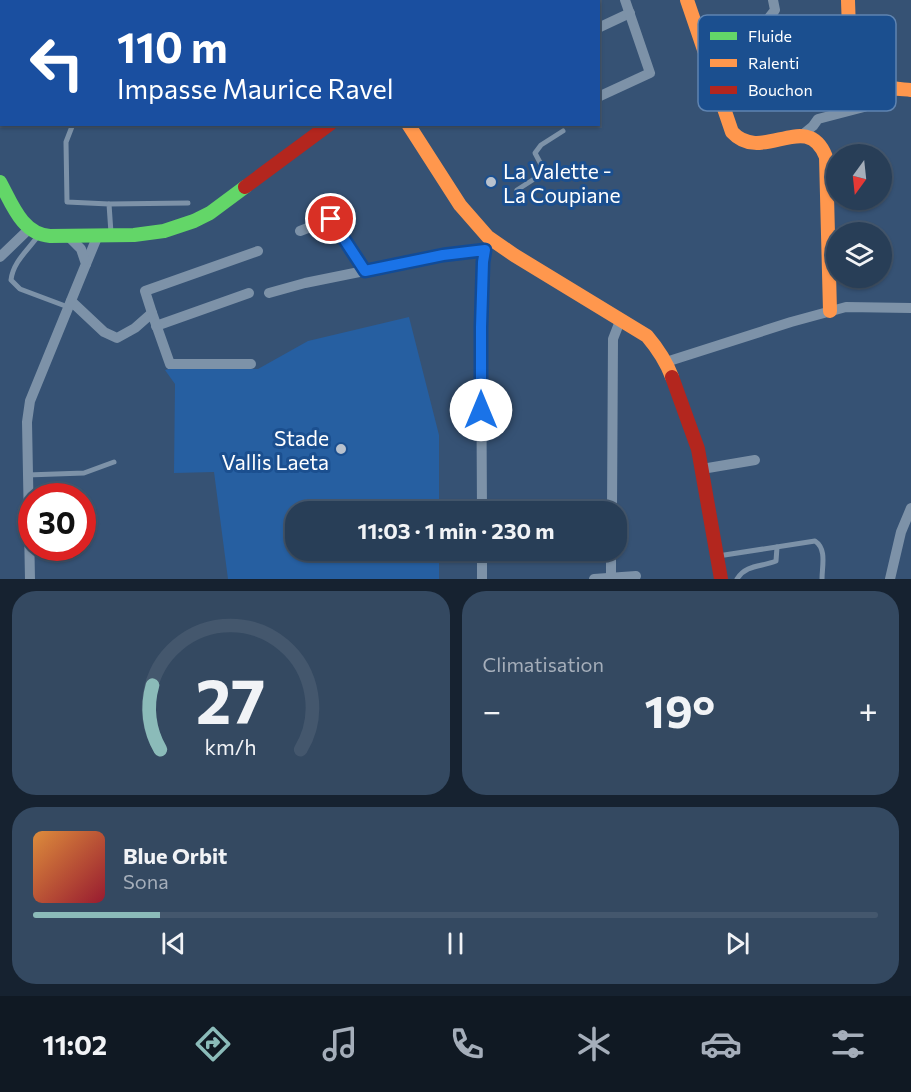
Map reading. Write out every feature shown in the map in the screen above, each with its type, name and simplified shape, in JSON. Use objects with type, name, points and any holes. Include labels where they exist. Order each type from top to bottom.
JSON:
[{"type":"main road","points":[[687,0],[698,32]]},
{"type":"main road","points":[[848,0],[850,15]]},
{"type":"main road","points":[[896,88],[911,90]]},
{"type":"main road","points":[[725,111],[732,132],[739,140],[758,143],[802,135],[808,136],[823,148],[826,158],[830,311]]},
{"type":"main road","points":[[0,182],[18,214],[34,232],[67,235],[136,235],[169,231],[197,221],[327,126]]},
{"type":"main road","points":[[409,126],[460,205],[489,245],[514,255],[647,336],[659,350],[666,362],[698,449],[721,579]]},
{"type":"street","points":[[600,96],[650,73],[625,0]]},
{"type":"street","points":[[771,15],[775,10],[773,0]]},
{"type":"street","points":[[600,27],[630,13]]},
{"type":"street","points":[[802,135],[818,119],[849,111]]},
{"type":"street","points":[[300,231],[331,219],[365,271]]},
{"type":"street","points":[[0,257],[34,232]]},
{"type":"street","points":[[67,235],[81,249],[86,264]]},
{"type":"street","points":[[30,579],[27,422],[30,401],[86,264],[104,235]]},
{"type":"street","points":[[269,293],[304,283],[489,245]]},
{"type":"street","points":[[482,501],[481,327],[483,262],[489,245]]},
{"type":"street","points":[[251,364],[170,364],[145,291],[258,252]]},
{"type":"street","points":[[156,326],[249,293]]},
{"type":"street","points":[[70,304],[104,333],[117,338],[135,328],[152,313]]},
{"type":"street","points":[[666,362],[830,311],[846,308],[911,308]]},
{"type":"street","points":[[612,501],[613,339],[620,321]]},
{"type":"street","points":[[702,469],[755,459]]},
{"type":"street","points":[[890,579],[901,532],[911,508]]},
{"type":"street","points":[[482,561],[482,579]]},
{"type":"street","points":[[611,561],[611,578]]},
{"type":"street","points":[[594,579],[636,576]]},
{"type":"lane","points":[[72,126],[66,142],[67,202],[188,203]]},
{"type":"lane","points":[[517,190],[545,172],[535,153],[541,145],[563,130]]},
{"type":"lane","points":[[104,235],[109,204]]},
{"type":"lane","points":[[34,232],[15,265],[11,280],[20,289],[70,304]]},
{"type":"lane","points":[[27,475],[84,473],[114,462]]},
{"type":"lane","points":[[717,556],[815,541],[823,551],[822,579]]},
{"type":"lane","points":[[737,579],[746,569],[776,561],[777,547]]},
{"type":"shaded area","points":[[409,317],[439,435],[439,501],[285,501],[285,561],[439,561],[439,579],[228,579],[214,472],[174,473],[175,384],[165,370],[172,368],[258,369],[308,341]]},
{"type":"traffic: fast","points":[[0,182],[25,224],[40,234],[50,236],[134,235],[164,231],[210,213],[245,187]]},
{"type":"traffic: slow","points":[[687,0],[698,32]]},
{"type":"traffic: slow","points":[[848,0],[849,15]]},
{"type":"traffic: slow","points":[[896,88],[911,90]]},
{"type":"traffic: slow","points":[[725,111],[732,132],[744,141],[757,143],[796,136],[808,137],[818,143],[826,157],[830,311]]},
{"type":"traffic: slow","points":[[409,126],[460,205],[488,237],[647,336],[661,355],[672,377]]},
{"type":"traffic: jam","points":[[245,187],[327,126]]},
{"type":"traffic: jam","points":[[672,377],[698,449],[721,579]]},
{"type":"place","name":"La Valette - La Coupiane","points":[[491,182]]},
{"type":"place","name":"Stade Vallis Laeta","points":[[341,449]]},
{"type":"route","points":[[331,219],[365,271],[443,255],[485,250],[481,327],[481,410]]}]
